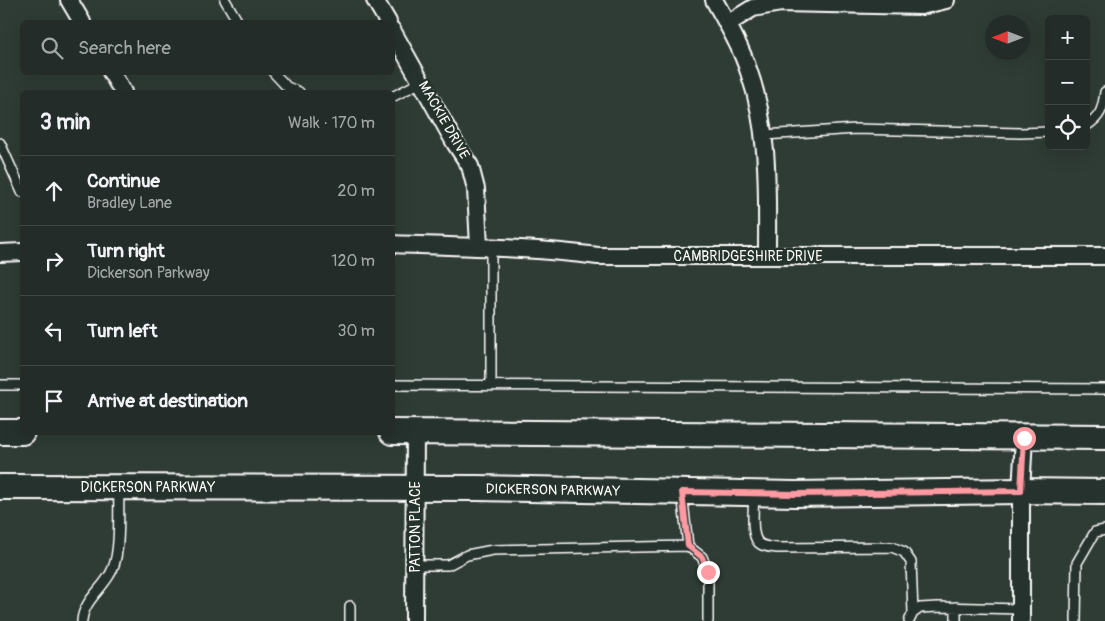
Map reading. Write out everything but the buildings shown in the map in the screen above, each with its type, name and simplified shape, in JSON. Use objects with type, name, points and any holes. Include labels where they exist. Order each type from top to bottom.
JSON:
[{"type":"main road","points":[[0,432],[20,432]]},
{"type":"main road","points":[[404,432],[1024,438],[1105,437]]},
{"type":"main road","name":"DICKERSON PARKWAY","points":[[0,487],[415,488],[754,493],[1105,492]]},
{"type":"street","points":[[69,0],[81,20]]},
{"type":"street","points":[[374,0],[387,20]]},
{"type":"street","points":[[714,0],[749,70],[759,103],[767,158],[767,256]]},
{"type":"street","points":[[727,24],[753,8],[781,3],[921,6],[946,0]]},
{"type":"street","name":"MACKIE DRIVE","points":[[395,35],[470,166],[476,189],[485,246]]},
{"type":"street","points":[[113,75],[122,90]]},
{"type":"street","name":"CAMBRIDGESHIRE DRIVE","points":[[395,244],[485,246],[598,256],[1105,256]]},
{"type":"street","points":[[0,253],[20,252]]},
{"type":"street","name":"PATTON PLACE","points":[[404,432],[415,488],[414,621]]},
{"type":"street","points":[[1021,615],[1021,491],[1024,438]]},
{"type":"lane","points":[[225,0],[237,20]]},
{"type":"lane","points":[[276,75],[287,87],[294,90]]},
{"type":"lane","points":[[395,95],[421,82]]},
{"type":"lane","points":[[1090,124],[1095,121],[1102,110],[1105,92]]},
{"type":"lane","points":[[764,134],[856,129],[1045,132]]},
{"type":"lane","points":[[0,143],[20,188]]},
{"type":"lane","points":[[485,246],[491,386]]},
{"type":"lane","points":[[0,385],[20,385]]},
{"type":"lane","points":[[395,386],[1105,389]]},
{"type":"lane","points":[[82,621],[82,615],[88,604],[113,569],[116,554],[119,487]]},
{"type":"lane","points":[[682,492],[688,546]]},
{"type":"lane","points":[[754,493],[754,531],[757,541],[761,544],[777,548],[892,547],[904,552],[911,562],[911,617]]},
{"type":"lane","points":[[1076,621],[1077,564],[1094,532],[1105,530]]},
{"type":"lane","points":[[414,565],[448,565],[467,556],[494,550],[688,546],[702,557],[708,572],[708,621]]},
{"type":"lane","points":[[350,606],[350,621]]},
{"type":"lane","points":[[911,617],[920,608],[956,607],[1021,615]]},
{"type":"lane","points":[[956,607],[956,621]]},
{"type":"route","points":[[708,572],[702,557],[688,546],[682,492],[795,494],[1021,491],[1024,438]]}]
